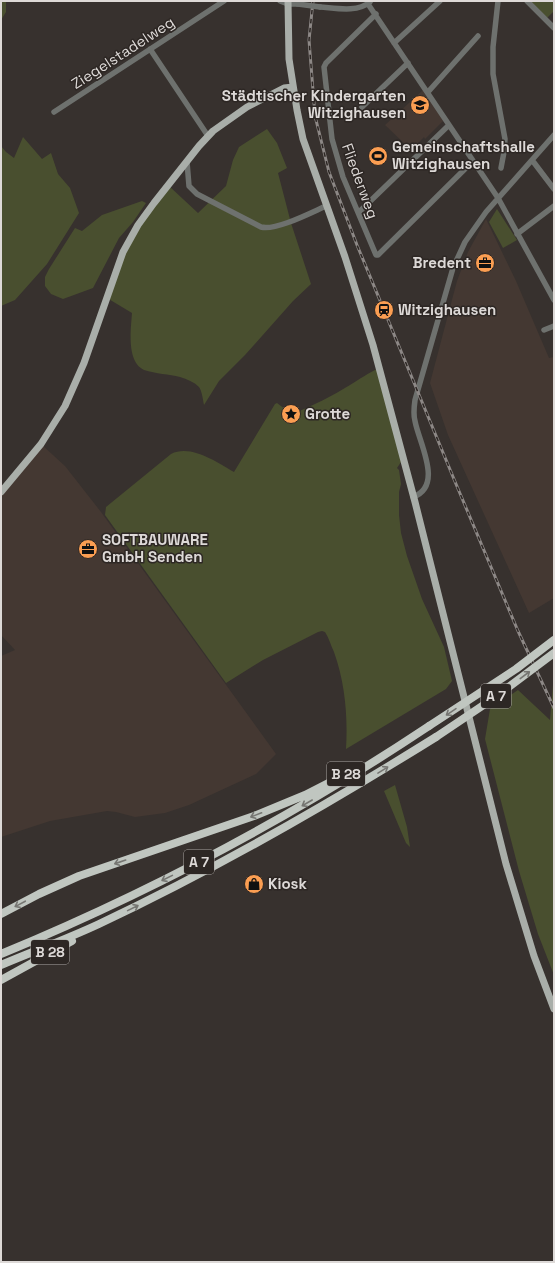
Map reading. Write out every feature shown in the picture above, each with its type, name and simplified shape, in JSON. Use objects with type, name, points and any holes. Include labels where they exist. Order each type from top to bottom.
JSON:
[{"type":"highway","name":"A 7","points":[[1,954],[77,921],[182,871],[307,803],[388,754],[516,669],[554,640]]},
{"type":"highway","name":"A 7","points":[[1,965],[98,925],[196,876],[264,839],[326,804],[436,737],[494,698],[554,653]]},
{"type":"highway","name":"B 28","points":[[1,914],[39,894],[80,876],[278,807],[372,760],[388,754]]},
{"type":"highway","name":"B 28","points":[[1,980],[48,953],[92,931],[98,925]]},
{"type":"main road","points":[[288,2],[288,45],[293,87],[303,139],[345,257],[373,345],[506,864],[534,956],[554,1009]]},
{"type":"main road","points":[[1,492],[41,444],[65,406],[84,363],[123,252],[138,225],[208,136],[224,122],[247,107],[284,88],[293,87]]},
{"type":"street","name":"Ziegelstadelweg","points":[[54,112],[224,1]]},
{"type":"street","points":[[280,1],[350,9],[363,6],[369,2],[394,43],[498,198],[554,300]]},
{"type":"street","points":[[394,43],[440,1]]},
{"type":"street","points":[[498,1],[493,47],[493,74],[504,139],[504,152],[501,168]]},
{"type":"street","points":[[527,1],[554,28]]},
{"type":"street","name":"Fliederweg","points":[[376,14],[326,63],[324,67],[332,139],[343,177],[376,255],[378,255],[473,161]]},
{"type":"street","points":[[428,92],[478,36]]},
{"type":"street","points":[[150,49],[208,136]]},
{"type":"street","points":[[362,107],[408,63]]},
{"type":"street","points":[[359,212],[449,124]]},
{"type":"street","points":[[413,497],[420,495],[424,490],[429,476],[413,411],[453,268],[460,252],[474,228],[486,212],[554,135]]},
{"type":"street","points":[[532,160],[554,189]]},
{"type":"street","points":[[187,162],[189,186],[197,194],[261,227],[266,228],[276,226],[326,206]]},
{"type":"street","points":[[518,234],[554,206]]},
{"type":"street","points":[[544,330],[554,326]]},
{"type":"shaded area","name":"Städtischer Kindergarten Witzighausen","points":[[423,90],[444,120],[425,139],[424,137],[413,148],[411,146],[409,148],[385,125]]},
{"type":"shaded area","points":[[486,219],[516,281],[549,358],[554,357],[554,598],[529,613],[448,435],[430,383],[457,281],[468,252]]},
{"type":"shaded area","points":[[42,445],[65,466],[101,512],[276,754],[256,774],[189,805],[165,813],[135,817],[107,811],[50,821],[1,837],[1,656],[15,650],[1,635],[1,494]]},
{"type":"green space","points":[[1,1],[6,1],[6,12],[1,20]]},
{"type":"green space","points":[[528,1],[554,1],[554,11],[546,19]]},
{"type":"green space","points":[[267,129],[277,143],[287,168],[278,173],[291,223],[311,284],[293,301],[245,355],[219,381],[204,405],[200,389],[193,382],[180,377],[144,370],[138,366],[134,360],[131,344],[132,313],[107,298],[124,252],[140,225],[169,186],[198,213],[226,186],[233,160],[239,147]]},
{"type":"green space","points":[[23,137],[42,159],[51,153],[58,174],[70,188],[79,213],[47,264],[15,300],[1,306],[1,146],[14,158]]},
{"type":"green space","points":[[142,201],[146,203],[133,222],[119,238],[93,288],[63,299],[51,294],[45,286],[45,277],[75,228],[82,231],[102,215]]},
{"type":"green space","points":[[497,209],[517,240],[503,248],[489,222]]},
{"type":"green space","points":[[379,368],[403,459],[397,468],[399,470],[401,484],[399,492],[399,515],[401,533],[407,556],[422,599],[444,647],[452,681],[446,689],[346,749],[347,724],[341,676],[334,652],[325,632],[318,632],[263,660],[226,683],[105,515],[106,507],[171,454],[179,451],[195,453],[211,459],[234,472],[275,404],[277,403],[290,413],[295,413],[330,397]]},
{"type":"green space","points":[[554,673],[554,975],[538,934],[519,871],[485,739],[490,709],[518,690],[550,720]]},
{"type":"green space","points":[[395,785],[407,827],[410,847],[406,843],[384,791]]},
{"type":"railway","points":[[313,1],[309,40],[315,116],[329,172],[357,245],[456,484],[518,631],[554,708]]},
{"type":"place","name":"Städtischer Kindergarten Witzighausen","points":[[420,105]]},
{"type":"place","name":"Gemeinschaftshalle Witzighausen","points":[[378,156]]},
{"type":"place","name":"Bredent","points":[[485,263]]},
{"type":"place","name":"Witzighausen","points":[[384,310]]},
{"type":"place","name":"Grotte","points":[[291,414]]},
{"type":"place","name":"SOFTBAUWARE GmbH Senden","points":[[88,549]]},
{"type":"place","name":"Kiosk","points":[[254,884]]}]
